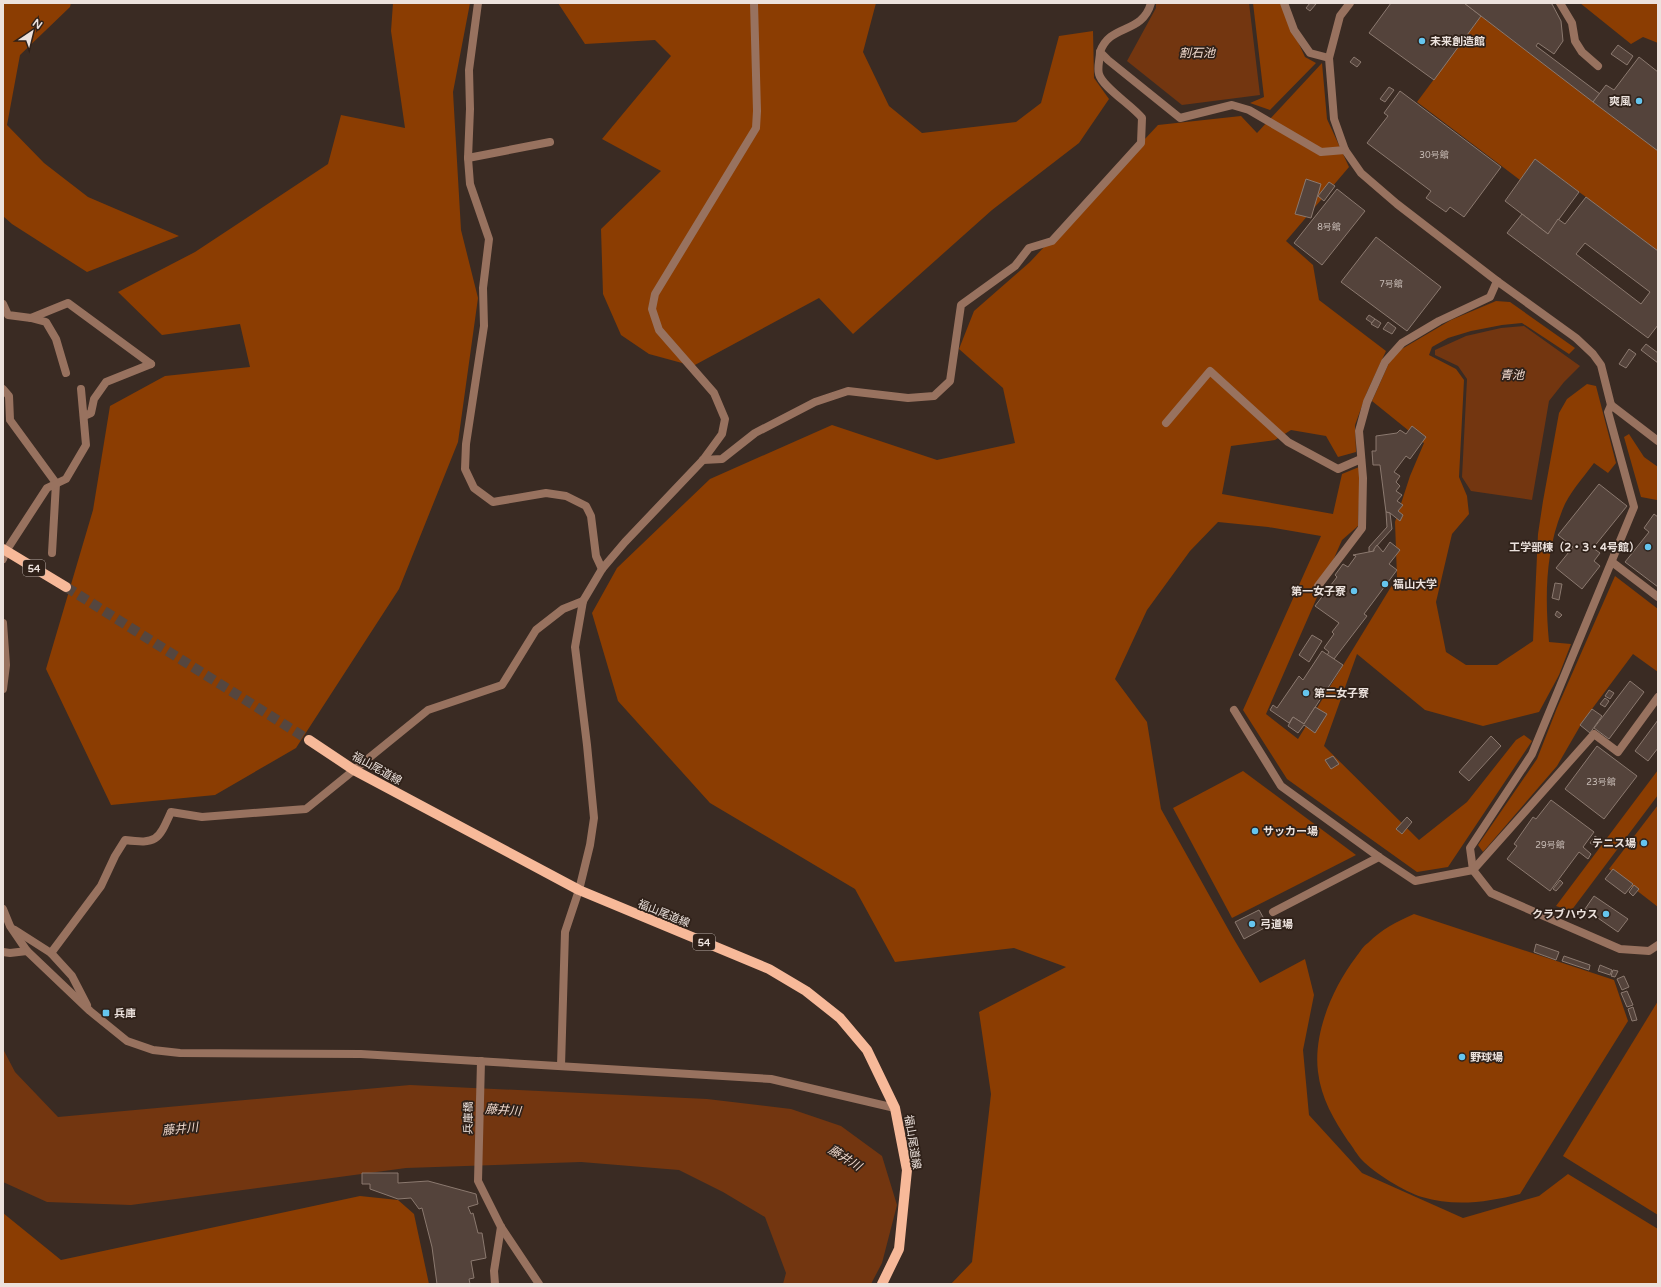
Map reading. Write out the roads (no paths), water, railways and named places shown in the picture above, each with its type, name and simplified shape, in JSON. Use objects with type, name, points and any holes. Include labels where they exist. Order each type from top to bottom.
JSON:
[{"type":"main road","name":"54","points":[[4,553],[66,587]]},
{"type":"main road","name":"福山尾道線","points":[[309,740],[354,770],[579,890],[769,969],[806,991],[840,1018],[867,1050],[895,1108],[907,1170],[899,1249],[882,1284]]},
{"type":"street","points":[[478,3],[469,70],[470,109],[468,158],[470,184],[489,238],[483,288],[484,326],[466,444],[466,469],[474,488],[493,502],[546,493],[566,496],[586,506],[591,516],[596,556],[602,569]]},
{"type":"street","points":[[561,1066],[565,932],[579,890],[590,845],[594,818],[588,745],[575,647],[583,601],[602,569],[625,542],[703,460],[722,434],[725,419],[714,393],[659,330],[652,309],[655,294],[756,128],[757,111],[754,3]]},
{"type":"street","points":[[703,460],[722,459],[756,433],[815,402],[848,391],[908,398],[934,396],[950,381],[961,305],[1015,266],[1029,248],[1052,241],[1140,143],[1142,118],[1136,110],[1103,83],[1098,74],[1100,52],[1103,44],[1113,34],[1140,22],[1149,11],[1151,3]]},
{"type":"street","points":[[1284,3],[1294,30],[1310,53],[1329,58]]},
{"type":"street","points":[[1350,3],[1340,16],[1329,58],[1334,119],[1345,150],[1361,173],[1397,204],[1497,281],[1576,338],[1593,354],[1601,365],[1611,405],[1608,412],[1634,507],[1532,754],[1470,848],[1473,870],[1491,893],[1620,949],[1649,951],[1658,945]]},
{"type":"street","points":[[1560,3],[1572,23],[1575,41],[1582,52],[1598,66]]},
{"type":"street","points":[[1100,52],[1180,118],[1232,105],[1249,110],[1321,152],[1345,150]]},
{"type":"street","points":[[468,158],[550,142]]},
{"type":"street","points":[[1318,586],[1362,528],[1363,478],[1359,431],[1368,402],[1385,362],[1402,343],[1439,321],[1490,297],[1497,281]]},
{"type":"street","points":[[31,318],[68,303],[151,364],[106,382],[94,399],[91,413],[84,416]]},
{"type":"street","points":[[3,304],[8,315],[31,318],[46,322],[56,339],[66,373]]},
{"type":"street","points":[[1166,423],[1210,371],[1288,442],[1338,469],[1361,458]]},
{"type":"street","points":[[3,389],[9,396],[10,420],[56,483],[52,553]]},
{"type":"street","points":[[4,553],[47,488],[66,479],[86,445],[81,389]]},
{"type":"street","points":[[1611,405],[1658,441]]},
{"type":"street","points":[[1612,562],[1658,597]]},
{"type":"street","points":[[51,953],[101,886],[115,856],[125,840],[146,843],[156,839],[171,812],[202,817],[306,809],[428,710],[502,685],[536,630],[563,609],[583,601]]},
{"type":"street","points":[[3,623],[6,665],[3,689]]},
{"type":"street","points":[[1234,710],[1281,786],[1414,881],[1473,870],[1594,734],[1618,752],[1658,697]]},
{"type":"street","points":[[1273,912],[1379,857]]},
{"type":"street","points":[[3,909],[10,926],[27,951],[90,1011],[127,1041],[160,1051],[180,1053],[361,1054],[771,1079],[895,1108]]},
{"type":"street","points":[[10,926],[51,953],[72,976],[90,1011]]},
{"type":"street","points":[[7,952],[27,951]]},
{"type":"street","name":"兵庫橋","points":[[481,1061],[478,1181],[501,1227],[539,1284]]},
{"type":"street","points":[[494,1284],[494,1271],[501,1227]]},
{"type":"water","name":"割石池","points":[[1156,3],[1249,3],[1260,95],[1182,105],[1127,61],[1156,8]]},
{"type":"water","name":"青池","points":[[1524,326],[1580,366],[1564,382],[1549,401],[1532,500],[1471,491],[1462,477],[1467,379],[1458,366],[1435,355],[1435,350],[1466,336],[1501,328]]},
{"type":"water","name":"藤井川","points":[[3,1049],[15,1072],[58,1117],[410,1085],[707,1099],[791,1109],[841,1126],[882,1156],[897,1205],[882,1263],[871,1284],[783,1284],[786,1273],[765,1217],[723,1192],[679,1170],[581,1162],[406,1168],[131,1205],[47,1202],[3,1182]]},
{"type":"tunnel","points":[[66,587],[309,740]]},
{"type":"place","name":"未来創造館","points":[[1422,41]]},
{"type":"place","name":"爽風","points":[[1639,101]]},
{"type":"place","name":"工学部棟（2・3・4号館）","points":[[1648,547]]},
{"type":"place","name":"福山大学","points":[[1385,584]]},
{"type":"place","name":"第一女子寮","points":[[1354,591]]},
{"type":"place","name":"第二女子寮","points":[[1306,693]]},
{"type":"place","name":"サッカー場","points":[[1255,831]]},
{"type":"place","name":"テニス場","points":[[1644,843]]},
{"type":"place","name":"クラブハウス","points":[[1606,914]]},
{"type":"place","name":"弓道場","points":[[1252,924]]},
{"type":"place","name":"兵庫","points":[[106,1013]]},
{"type":"place","name":"野球場","points":[[1462,1057]]}]
